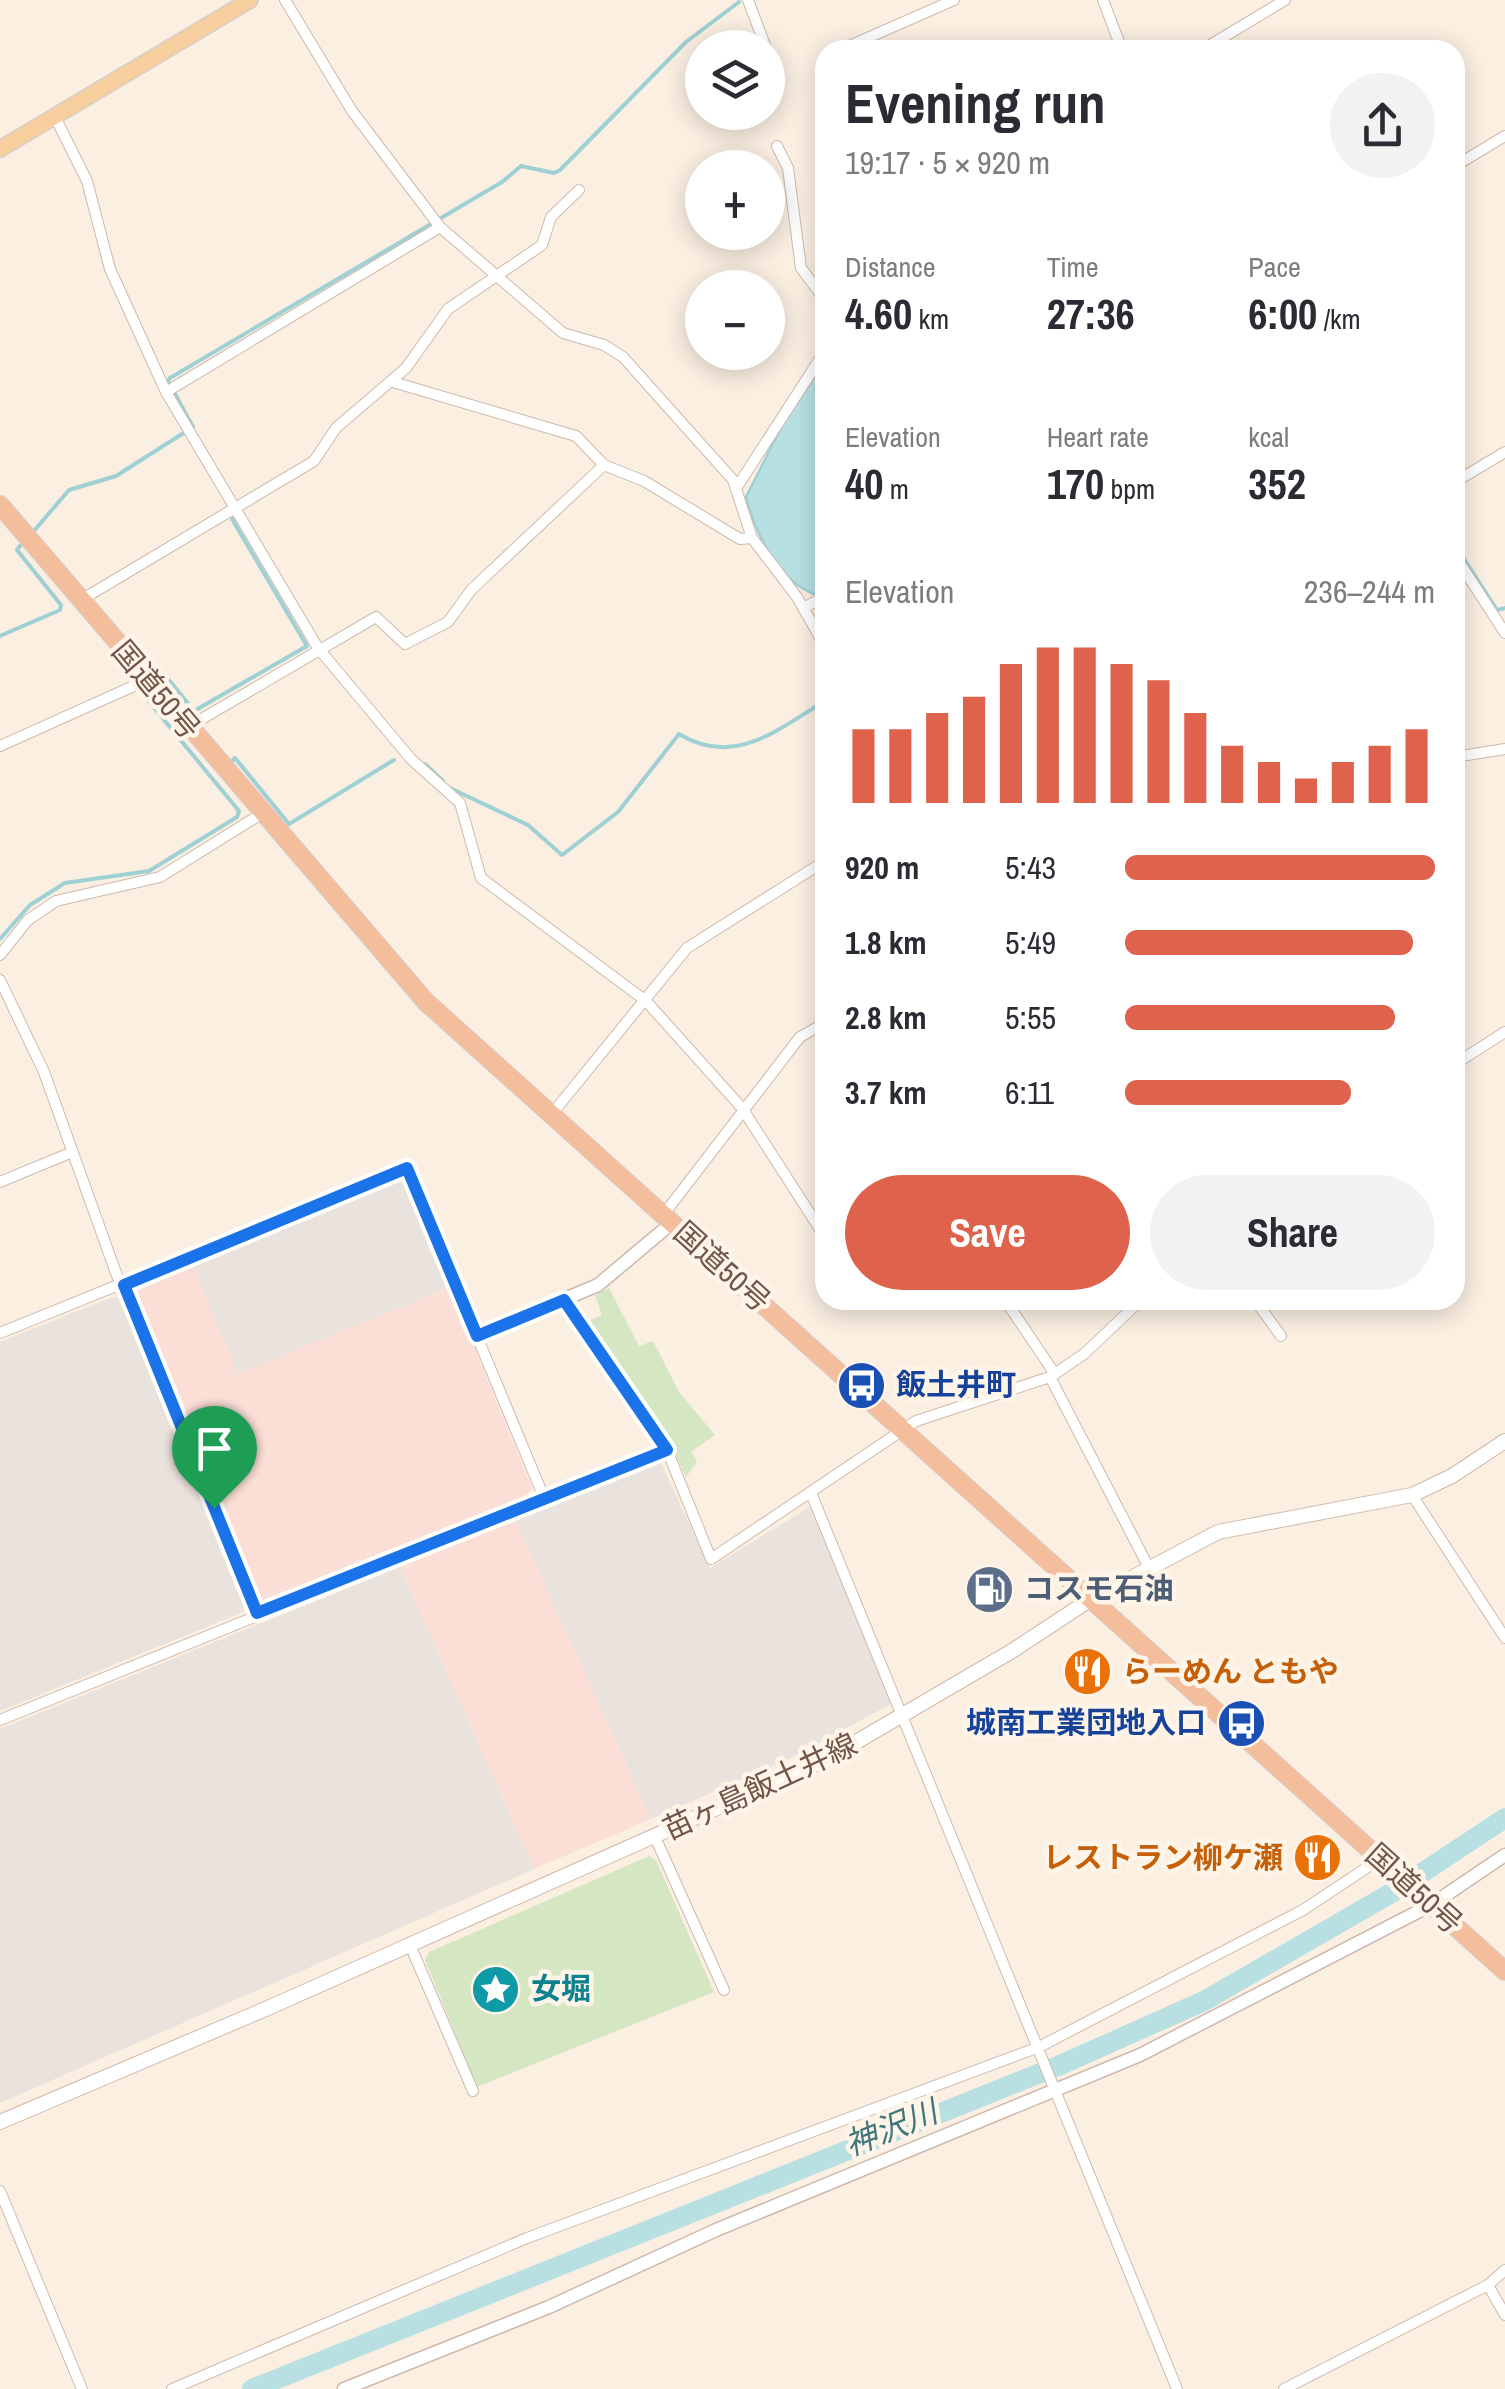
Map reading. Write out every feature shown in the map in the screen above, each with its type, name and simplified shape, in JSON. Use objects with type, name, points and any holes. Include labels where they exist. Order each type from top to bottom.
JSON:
[{"type":"highway","name":"国道50号","points":[[0,504],[260,814],[426,1002],[1505,1971]]},
{"type":"main road","points":[[0,149],[250,0]]},
{"type":"main road","name":"苗ヶ島飯土井線","points":[[0,2122],[828,1759],[1088,1600],[1218,1532],[1412,1494],[1452,1476],[1505,1441]]},
{"type":"street","points":[[284,0],[352,111],[440,227],[562,333],[604,345],[623,357],[737,486],[752,538],[815,629]]},
{"type":"street","points":[[748,0],[759,30]]},
{"type":"street","points":[[860,40],[954,0]]},
{"type":"street","points":[[1103,0],[1118,40]]},
{"type":"street","points":[[1218,40],[1284,0]]},
{"type":"street","points":[[55,117],[87,181],[110,269],[166,392],[318,648],[411,760],[460,803],[481,878],[646,1001],[742,1108],[815,1221]]},
{"type":"street","points":[[1465,160],[1505,136]]},
{"type":"street","points":[[776,146],[788,168],[801,268],[815,287]]},
{"type":"street","points":[[82,600],[314,461],[336,428],[393,382],[426,346],[448,309],[542,245],[551,218],[579,190]]},
{"type":"street","points":[[166,392],[440,227]]},
{"type":"street","points":[[737,486],[815,366]]},
{"type":"street","points":[[393,382],[576,436],[604,465],[644,481],[740,539],[752,538]]},
{"type":"street","points":[[1465,476],[1505,452]]},
{"type":"street","points":[[187,728],[376,617],[405,644],[439,628],[472,590],[604,465]]},
{"type":"street","points":[[1465,571],[1505,633]]},
{"type":"street","points":[[803,608],[815,601]]},
{"type":"street","points":[[0,746],[147,680]]},
{"type":"street","points":[[1465,755],[1505,749]]},
{"type":"street","points":[[0,955],[28,920],[56,901],[160,877],[260,814]]},
{"type":"street","points":[[551,1115],[687,948],[815,866]]},
{"type":"street","points":[[0,980],[44,1072],[70,1152],[257,1613]]},
{"type":"street","points":[[477,1336],[598,1285],[668,1218],[742,1108],[800,1038],[815,1029]]},
{"type":"street","points":[[1465,1058],[1505,1032]]},
{"type":"street","points":[[0,1182],[70,1152]]},
{"type":"street","points":[[0,1333],[407,1168],[545,1500]]},
{"type":"street","points":[[564,1300],[667,1450],[712,1559],[916,1421],[1053,1376],[1084,1354],[1130,1310]]},
{"type":"street","points":[[1011,1310],[1053,1376],[1148,1566]]},
{"type":"street","points":[[1262,1310],[1281,1336]]},
{"type":"street","points":[[0,1720],[667,1450]]},
{"type":"street","points":[[811,1493],[1177,2389]]},
{"type":"street","points":[[1412,1494],[1505,1638]]},
{"type":"street","points":[[655,1837],[724,1990]]},
{"type":"street","points":[[344,2389],[549,2307],[770,2208],[1140,2055],[1505,1855]]},
{"type":"street","points":[[172,2389],[527,2238],[1040,2049],[1303,1910],[1383,1862]]},
{"type":"street","points":[[410,1945],[473,2090]]},
{"type":"street","points":[[0,2191],[82,2389]]},
{"type":"street","points":[[1284,2389],[1488,2285],[1505,2270]]},
{"type":"street","points":[[1488,2285],[1505,2315]]},
{"type":"shaded area","points":[[398,1180],[407,1184],[449,1287],[238,1374],[192,1263]]},
{"type":"shaded area","points":[[192,1263],[239,1373],[449,1287],[532,1488],[526,1497],[268,1602],[260,1599],[133,1296],[139,1285]]},
{"type":"shaded area","points":[[113,1297],[122,1298],[246,1603],[243,1612],[0,1711],[0,1342]]},
{"type":"shaded area","points":[[660,1461],[710,1568],[811,1506],[891,1704],[791,1758],[651,1819],[515,1519]]},
{"type":"shaded area","points":[[515,1519],[651,1819],[534,1869],[400,1567]]},
{"type":"shaded area","points":[[400,1567],[534,1869],[0,2103],[0,1729]]},
{"type":"green space","points":[[609,1288],[639,1346],[653,1341],[679,1392],[715,1435],[691,1452],[697,1462],[686,1477],[670,1443],[584,1323],[602,1315],[595,1295]]},
{"type":"green space","points":[[649,1856],[656,1860],[714,1992],[477,2087],[425,1960],[429,1952]]},
{"type":"water","points":[[815,375],[815,594],[790,579],[770,555],[746,497],[788,414]]},
{"type":"waterway","points":[[33,532],[69,490],[116,476],[193,427],[168,381],[170,378],[502,182],[521,166],[554,173],[560,170],[686,42],[739,2]]},
{"type":"waterway","points":[[164,683],[169,680],[194,711],[307,646],[232,519]]},
{"type":"waterway","points":[[0,636],[60,610],[61,605],[17,550],[23,542]]},
{"type":"waterway","points":[[1465,560],[1497,610],[1505,608]]},
{"type":"waterway","points":[[0,939],[30,905],[65,883],[149,871],[237,817],[239,811],[146,698],[149,695]]},
{"type":"waterway","points":[[450,788],[528,825],[562,855],[618,812],[679,734],[699,743],[737,746],[773,733],[815,707]]},
{"type":"waterway","points":[[231,762],[235,758],[289,824],[394,760]]},
{"type":"waterway","points":[[425,764],[443,781]]},
{"type":"waterway","name":"神沢川","points":[[252,2389],[1058,2066],[1204,2001],[1393,1892],[1505,1818]]},
{"type":"place","name":"飯土井町","points":[[861,1385]]},
{"type":"place","name":"コスモ石油","points":[[989,1589]]},
{"type":"place","name":"らーめん ともや","points":[[1087,1672]]},
{"type":"place","name":"城南工業団地入口","points":[[1241,1723]]},
{"type":"place","name":"レストラン柳ケ瀬","points":[[1318,1858]]},
{"type":"place","name":"女堀","points":[[496,1989]]},
{"type":"route","points":[[407,1168],[477,1336],[564,1300],[667,1450],[257,1613],[214,1508],[124,1285],[407,1168]]}]
